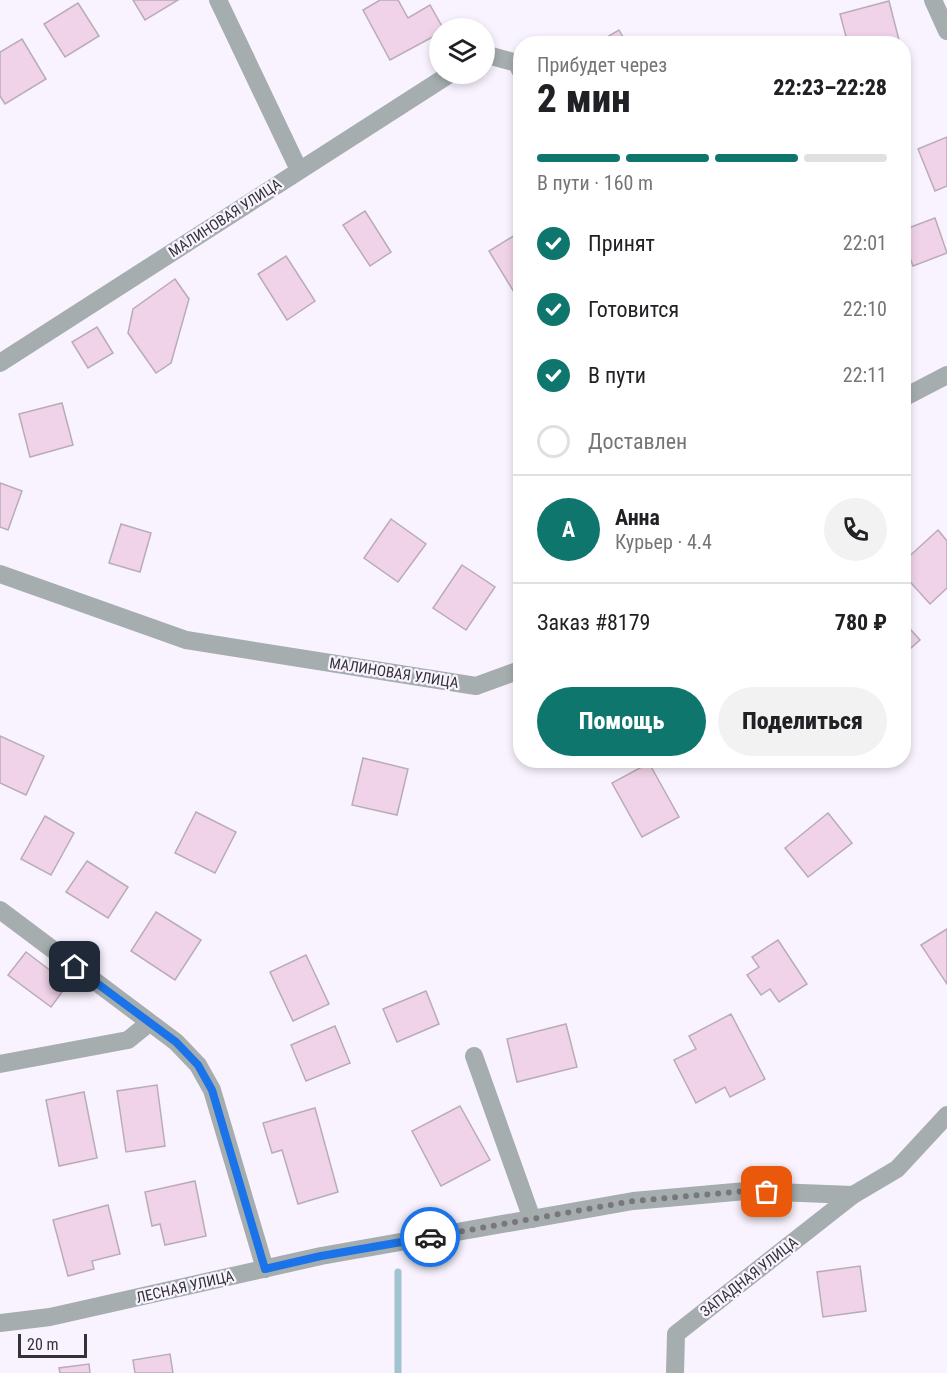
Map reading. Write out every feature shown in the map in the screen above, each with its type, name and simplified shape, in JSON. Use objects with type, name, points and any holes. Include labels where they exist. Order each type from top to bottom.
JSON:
[{"type":"street","points":[[218,0],[299,170]]},
{"type":"street","points":[[933,0],[947,32]]},
{"type":"street","points":[[495,57],[513,62]]},
{"type":"street","name":"МАЛИНОВАЯ УЛИЦА","points":[[0,363],[434,84]]},
{"type":"street","points":[[911,394],[947,375]]},
{"type":"street","name":"МАЛИНОВАЯ УЛИЦА","points":[[0,574],[186,640],[476,686],[513,673]]},
{"type":"street","points":[[0,910],[176,1042],[198,1065],[212,1090],[265,1269]]},
{"type":"street","points":[[0,1064],[128,1040],[149,1023]]},
{"type":"street","points":[[474,1056],[532,1219]]},
{"type":"street","points":[[853,1195],[897,1168],[947,1115]]},
{"type":"street","name":"ЛЕСНАЯ УЛИЦА","points":[[0,1323],[50,1317],[321,1256],[633,1201],[746,1191],[853,1195]]},
{"type":"street","name":"ЗАПАДНАЯ УЛИЦА","points":[[675,1373],[676,1334],[853,1195]]},
{"type":"building","points":[[133,0],[178,0],[145,20]]},
{"type":"building","points":[[380,0],[398,0],[408,18],[430,5],[437,18],[429,18],[429,39],[390,60],[363,10]]},
{"type":"building","points":[[889,1],[898,36],[846,36],[840,14]]},
{"type":"building","points":[[78,3],[99,36],[65,57],[44,24]]},
{"type":"building","points":[[619,30],[622,36],[609,36]]},
{"type":"building","points":[[22,39],[46,79],[5,104],[0,96],[0,52]]},
{"type":"building","points":[[947,137],[947,186],[935,191],[918,149]]},
{"type":"building","points":[[365,211],[391,252],[370,266],[343,225]]},
{"type":"building","points":[[935,218],[947,253],[913,266],[911,227]]},
{"type":"building","points":[[513,236],[513,290],[489,251]]},
{"type":"building","points":[[286,256],[315,301],[287,320],[258,274]]},
{"type":"building","points":[[175,279],[189,299],[171,363],[156,373],[128,333],[133,309]]},
{"type":"building","points":[[97,327],[113,353],[88,368],[72,342]]},
{"type":"building","points":[[62,403],[73,445],[30,457],[19,414]]},
{"type":"building","points":[[0,483],[22,491],[8,530],[0,527]]},
{"type":"building","points":[[391,519],[426,544],[398,582],[364,558]]},
{"type":"building","points":[[121,524],[151,533],[140,572],[109,563]]},
{"type":"building","points":[[938,530],[947,541],[947,588],[930,604],[911,583],[911,555]]},
{"type":"building","points":[[462,565],[495,587],[466,630],[433,608]]},
{"type":"building","points":[[911,630],[920,640],[911,648]]},
{"type":"building","points":[[0,736],[44,756],[26,795],[0,783]]},
{"type":"building","points":[[363,758],[408,769],[397,815],[352,805]]},
{"type":"building","points":[[640,768],[652,768],[679,817],[642,837],[612,783]]},
{"type":"building","points":[[196,812],[236,832],[215,873],[175,853]]},
{"type":"building","points":[[828,813],[852,843],[808,877],[785,848]]},
{"type":"building","points":[[45,816],[74,833],[51,875],[21,859]]},
{"type":"building","points":[[87,861],[128,887],[108,918],[66,892]]},
{"type":"building","points":[[156,912],[201,940],[175,980],[131,951]]},
{"type":"building","points":[[947,929],[947,984],[921,945]]},
{"type":"building","points":[[778,940],[807,984],[779,1002],[770,989],[761,995],[747,975],[759,967],[752,957]]},
{"type":"building","points":[[26,952],[68,984],[51,1007],[8,975]]},
{"type":"building","points":[[306,955],[329,1004],[293,1021],[270,972]]},
{"type":"building","points":[[426,991],[439,1024],[397,1042],[383,1009]]},
{"type":"building","points":[[731,1014],[765,1079],[730,1097],[725,1087],[696,1103],[674,1060],[696,1049],[689,1036]]},
{"type":"building","points":[[566,1024],[577,1067],[517,1082],[507,1039]]},
{"type":"building","points":[[335,1026],[350,1063],[306,1081],[291,1045]]},
{"type":"building","points":[[157,1085],[165,1146],[126,1152],[117,1091]]},
{"type":"building","points":[[84,1092],[97,1158],[59,1166],[46,1100]]},
{"type":"building","points":[[460,1106],[490,1160],[441,1186],[412,1131]]},
{"type":"building","points":[[315,1108],[338,1192],[298,1204],[282,1150],[272,1153],[263,1123]]},
{"type":"building","points":[[195,1181],[206,1236],[165,1245],[160,1224],[152,1226],[145,1192]]},
{"type":"building","points":[[108,1205],[120,1254],[92,1261],[94,1269],[68,1276],[53,1220]]},
{"type":"building","points":[[860,1266],[866,1311],[823,1317],[817,1272]]},
{"type":"building","points":[[170,1354],[173,1373],[135,1373],[133,1360]]},
{"type":"building","points":[[89,1364],[90,1373],[60,1373],[59,1368]]},
{"type":"waterway","points":[[398,1272],[398,1373]]},
{"type":"way so far","points":[[430,1237],[633,1201],[746,1191],[767,1192]]},
{"type":"route","points":[[75,967],[176,1042],[198,1065],[212,1090],[265,1269],[321,1256],[430,1237]]}]
